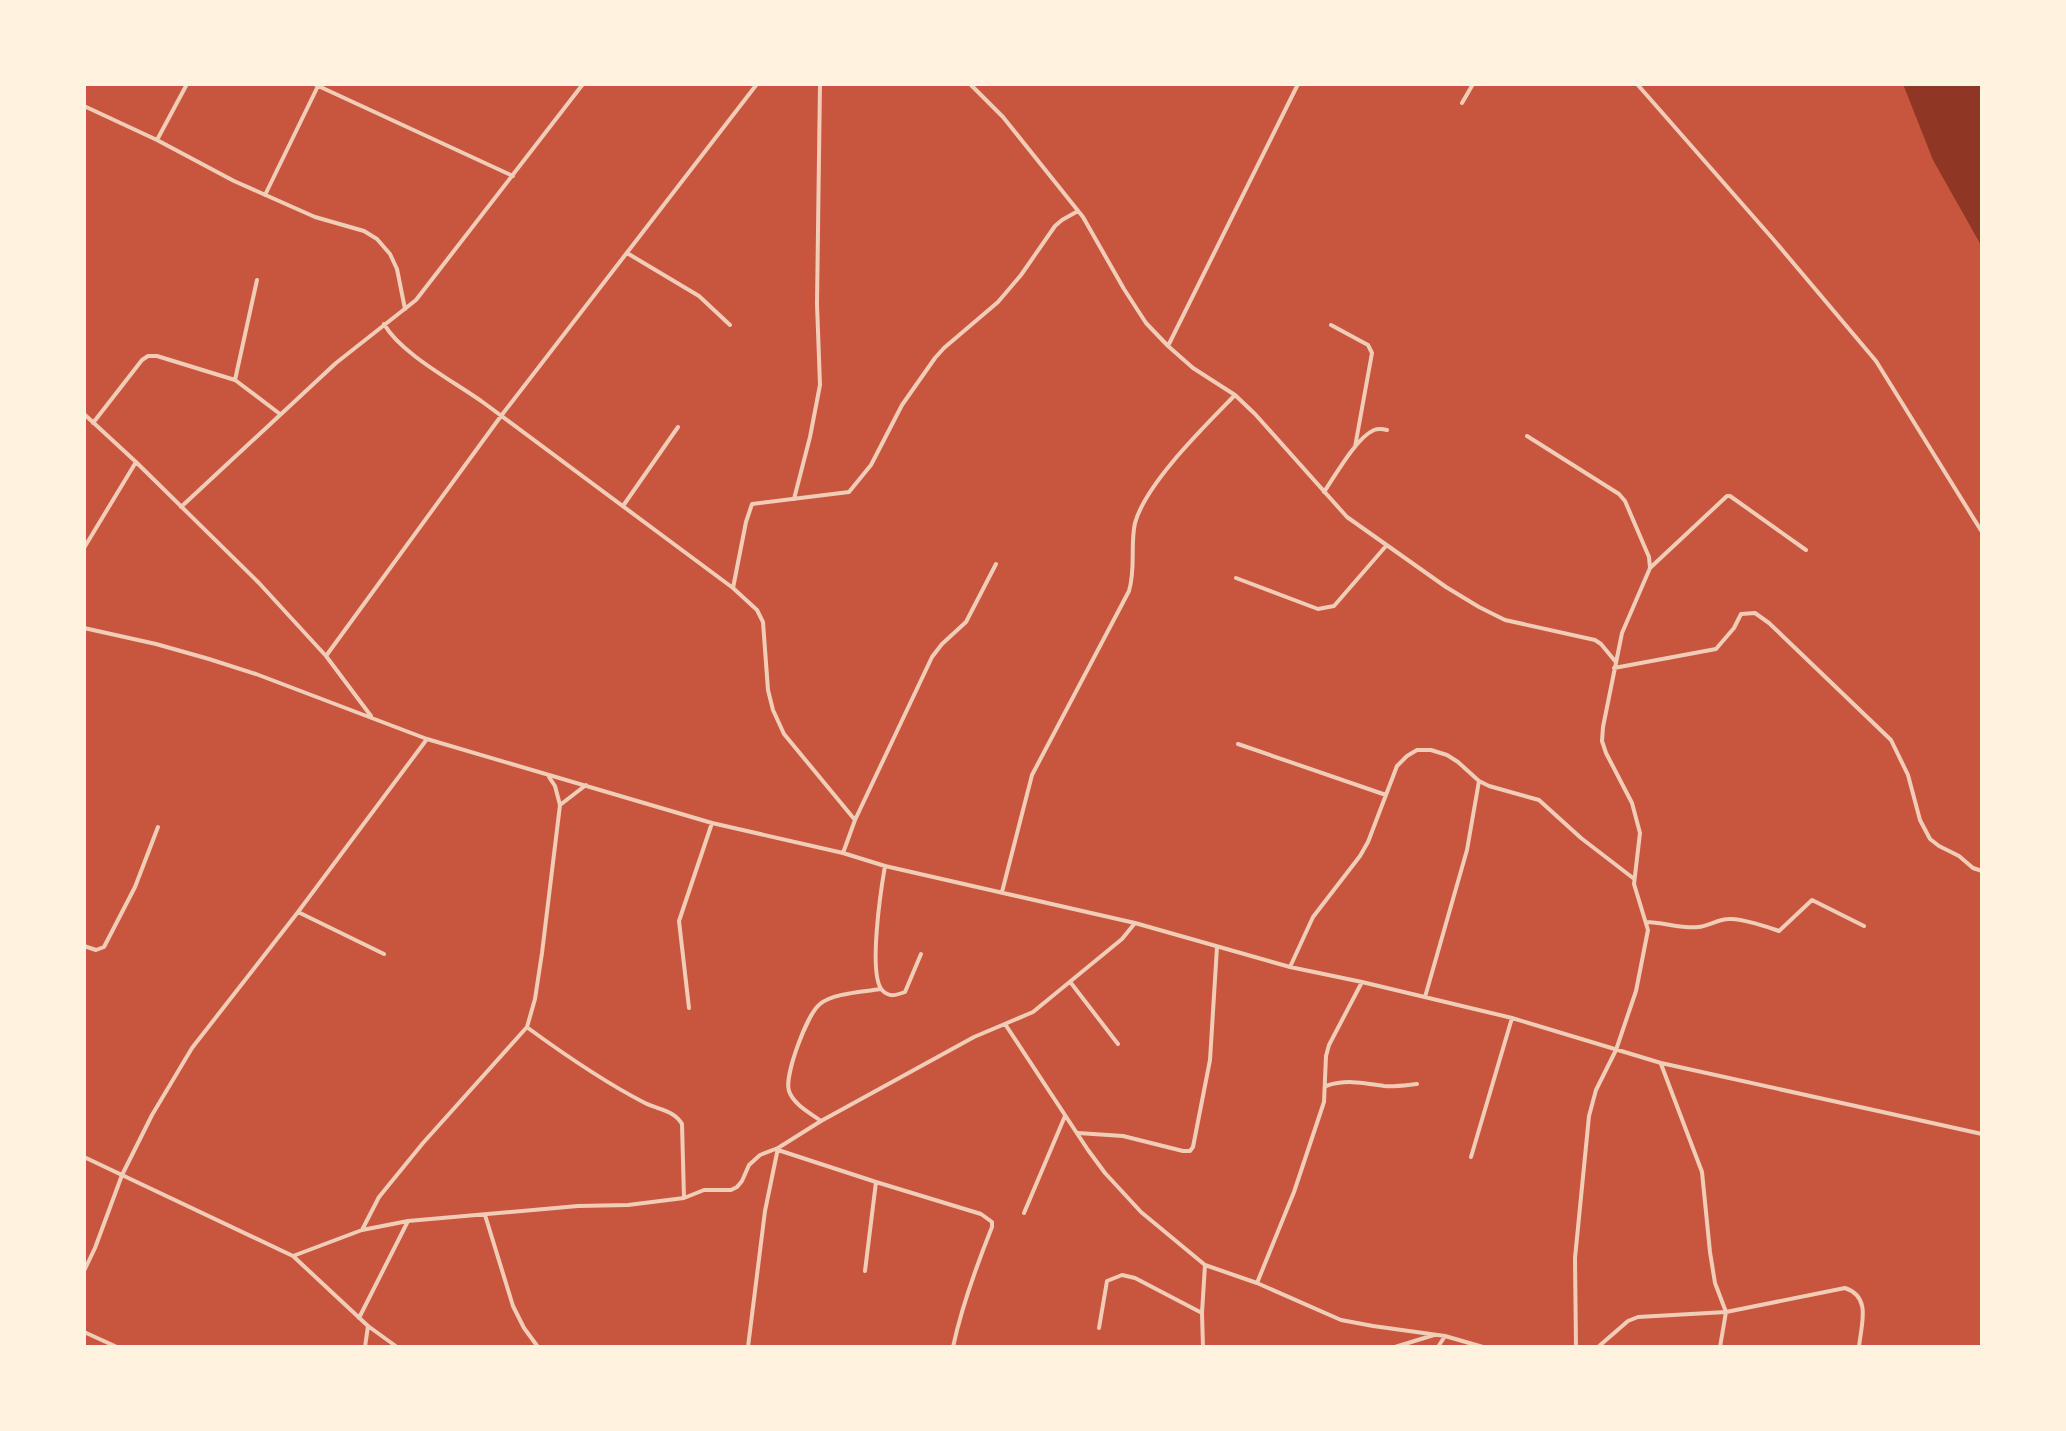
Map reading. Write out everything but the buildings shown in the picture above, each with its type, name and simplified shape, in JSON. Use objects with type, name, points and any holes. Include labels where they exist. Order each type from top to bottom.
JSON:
[{"type":"street","points":[[157,140],[187,84]]},
{"type":"street","points":[[181,507],[336,363],[416,300],[583,84]]},
{"type":"street","points":[[326,656],[501,416],[757,84]]},
{"type":"street","points":[[794,499],[820,385],[817,304],[820,84]]},
{"type":"street","points":[[970,84],[1003,117],[1078,211],[1146,323],[1193,368],[1235,395],[1255,414],[1347,517],[1479,607],[1505,620],[1595,640],[1616,662]]},
{"type":"street","points":[[1168,346],[1298,84]]},
{"type":"street","points":[[1462,103],[1473,84]]},
{"type":"street","points":[[1637,84],[1876,361],[1982,532]]},
{"type":"street","points":[[265,195],[317,85],[513,176]]},
{"type":"street","points":[[84,106],[234,181],[315,217],[364,231],[377,239],[390,254],[397,269],[405,309]]},
{"type":"street","points":[[733,588],[752,504],[849,492],[871,465],[902,405],[935,358],[998,302],[1055,226],[1078,211]]},
{"type":"street","points":[[627,253],[699,296],[730,325]]},
{"type":"street","points":[[235,380],[257,280]]},
{"type":"street","points":[[384,324],[409,352],[623,506],[733,588],[757,610],[763,622],[768,690],[784,734],[855,820]]},
{"type":"street","points":[[1331,325],[1368,345],[1372,353],[1355,447]]},
{"type":"street","points":[[93,423],[148,356],[235,380],[280,414]]},
{"type":"street","points":[[1002,893],[1032,775],[1129,591],[1133,572],[1133,533],[1139,510],[1190,442],[1235,395]]},
{"type":"street","points":[[84,414],[259,583],[326,656],[372,718]]},
{"type":"street","points":[[623,506],[678,427]]},
{"type":"street","points":[[1324,492],[1355,447],[1373,431],[1387,430]]},
{"type":"street","points":[[1527,436],[1619,494],[1625,501],[1649,557],[1650,568]]},
{"type":"street","points":[[84,548],[136,462]]},
{"type":"street","points":[[1576,1347],[1575,1258],[1589,1116],[1596,1090],[1616,1050],[1636,991],[1647,942],[1646,922],[1634,878],[1640,833],[1632,803],[1602,741],[1622,633],[1650,568],[1727,496],[1806,550]]},
{"type":"street","points":[[1236,578],[1309,606],[1325,609],[1334,606],[1386,546]]},
{"type":"street","points":[[843,853],[855,820],[932,657],[966,622],[996,564]]},
{"type":"street","points":[[1614,668],[1716,649],[1734,628],[1741,614],[1755,613],[1891,740],[1908,775],[1920,820],[1930,839],[1982,871]]},
{"type":"street","points":[[84,628],[209,659],[427,739],[712,823],[1135,923],[1290,967],[1512,1018],[1661,1063],[1982,1134]]},
{"type":"street","points":[[84,1271],[122,1175],[152,1115],[192,1048],[427,739]]},
{"type":"street","points":[[1238,744],[1386,795]]},
{"type":"street","points":[[1290,967],[1313,917],[1368,842],[1397,766],[1417,750],[1447,755],[1489,786],[1539,800],[1581,838],[1634,878]]},
{"type":"street","points":[[362,1230],[379,1197],[414,1153],[527,1027],[542,953],[560,805],[555,786],[547,776]]},
{"type":"street","points":[[1425,997],[1461,876],[1479,781]]},
{"type":"street","points":[[560,805],[586,785]]},
{"type":"street","points":[[689,1008],[679,921],[712,823]]},
{"type":"street","points":[[84,946],[96,950],[104,947],[135,887],[158,827]]},
{"type":"street","points":[[885,866],[877,938],[876,973],[880,989],[896,996],[905,992],[921,954]]},
{"type":"street","points":[[1646,922],[1699,927],[1733,918],[1779,931],[1812,900],[1864,926]]},
{"type":"street","points":[[298,912],[384,954]]},
{"type":"street","points":[[293,1256],[362,1230],[408,1221],[578,1206],[628,1205],[684,1198],[704,1190],[722,1191],[737,1187],[749,1165],[760,1155],[778,1149],[821,1121],[974,1037],[1033,1012],[1122,939],[1135,923]]},
{"type":"street","points":[[1077,1133],[1123,1136],[1190,1151],[1210,1060],[1217,947]]},
{"type":"street","points":[[1257,1283],[1306,1158],[1324,1102],[1329,1045],[1362,982]]},
{"type":"street","points":[[1071,983],[1118,1044]]},
{"type":"street","points":[[821,1121],[793,1099],[789,1091],[788,1081],[808,1022],[822,1002],[880,989]]},
{"type":"street","points":[[1471,1157],[1512,1018]]},
{"type":"street","points":[[1005,1024],[1088,1150],[1124,1196],[1205,1265],[1257,1283],[1341,1320],[1437,1334],[1483,1347]]},
{"type":"street","points":[[527,1027],[564,1055],[613,1085],[679,1118],[682,1124],[684,1198]]},
{"type":"street","points":[[1661,1063],[1702,1172],[1715,1283],[1726,1312],[1720,1347]]},
{"type":"street","points":[[1326,1086],[1338,1081],[1385,1086],[1417,1084]]},
{"type":"street","points":[[1024,1213],[1065,1116]]},
{"type":"street","points":[[778,1149],[981,1214],[992,1222],[965,1300],[953,1347]]},
{"type":"street","points":[[748,1347],[765,1211],[778,1149]]},
{"type":"street","points":[[84,1157],[293,1256],[368,1326],[397,1347]]},
{"type":"street","points":[[865,1271],[876,1182]]},
{"type":"street","points":[[485,1215],[513,1306],[538,1347]]},
{"type":"street","points":[[359,1318],[408,1221]]},
{"type":"street","points":[[1203,1347],[1205,1265]]},
{"type":"street","points":[[1099,1328],[1107,1281],[1122,1275],[1135,1278],[1202,1313]]},
{"type":"street","points":[[1598,1347],[1628,1321],[1638,1317],[1726,1312],[1845,1288],[1860,1297],[1863,1307],[1859,1347]]},
{"type":"street","points":[[365,1347],[368,1326]]},
{"type":"street","points":[[84,1332],[117,1347]]},
{"type":"street","points":[[1395,1347],[1437,1334]]},
{"type":"street","points":[[1438,1347],[1445,1336]]},
{"type":"shaded area","points":[[1903,84],[1982,84],[1982,247],[1933,160]]}]
